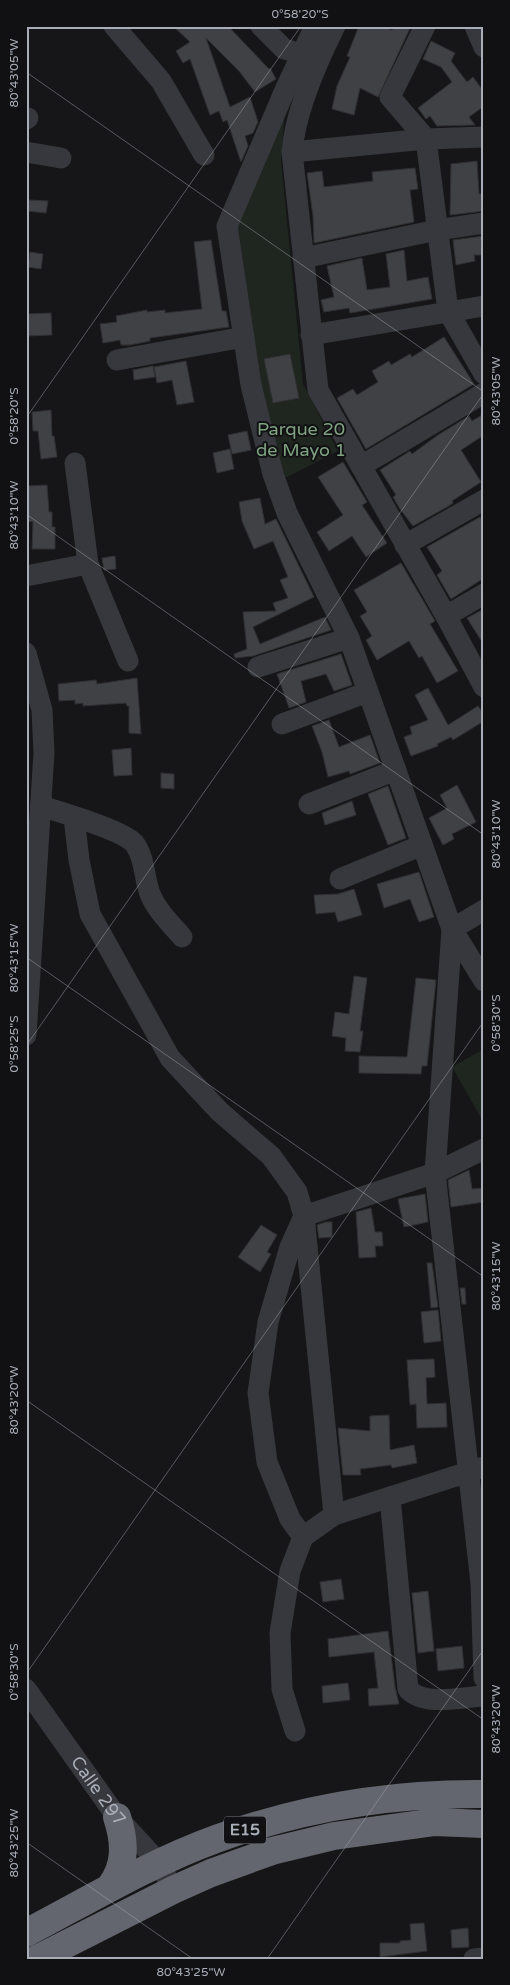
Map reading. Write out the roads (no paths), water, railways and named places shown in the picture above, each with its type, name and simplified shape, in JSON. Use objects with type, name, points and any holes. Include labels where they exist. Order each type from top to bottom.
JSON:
[{"type":"highway","name":"E15","points":[[32,1927],[110,1887],[216,1839],[274,1820],[334,1806],[444,1794],[484,1794]]},
{"type":"highway","points":[[110,1887],[117,1878],[124,1853],[124,1841],[117,1816]]},
{"type":"highway","name":"E15","points":[[37,1959],[173,1890],[211,1873],[272,1851],[334,1836],[435,1822],[484,1824]]},
{"type":"street","points":[[114,26],[161,81],[204,155]]},
{"type":"street","points":[[261,26],[284,49],[310,56]]},
{"type":"street","points":[[315,26],[292,152],[318,390],[446,616],[484,688]]},
{"type":"street","points":[[335,26],[310,56],[227,226],[231,259],[251,385],[273,474],[287,513],[349,638],[452,929],[484,981]]},
{"type":"street","points":[[425,26],[390,98],[426,139],[448,311],[484,374]]},
{"type":"street","points":[[475,26],[484,47]]},
{"type":"street","points":[[292,152],[426,139],[484,137]]},
{"type":"street","points":[[26,152],[60,158]]},
{"type":"street","points":[[303,258],[437,230],[484,223]]},
{"type":"street","points":[[311,335],[484,306]]},
{"type":"street","points":[[117,360],[244,337]]},
{"type":"street","points":[[361,466],[484,393]]},
{"type":"street","points":[[75,463],[88,564],[128,661]]},
{"type":"street","points":[[406,545],[484,500]]},
{"type":"street","points":[[26,576],[88,564]]},
{"type":"street","points":[[446,616],[484,594]]},
{"type":"street","points":[[258,667],[349,638]]},
{"type":"street","points":[[26,653],[34,711],[44,753],[41,806],[33,858],[26,1035]]},
{"type":"street","points":[[282,724],[368,692]]},
{"type":"street","points":[[309,804],[396,770]]},
{"type":"street","points":[[41,806],[74,816],[125,836],[134,843],[144,868],[150,894],[159,910],[182,937]]},
{"type":"street","points":[[74,816],[90,914],[170,1058],[219,1111],[271,1156],[297,1192],[304,1216],[334,1515]]},
{"type":"street","points":[[340,879],[422,845]]},
{"type":"street","points":[[452,929],[484,910]]},
{"type":"street","points":[[452,929],[436,1173],[476,1469],[482,1583],[484,1678]]},
{"type":"street","points":[[303,1537],[290,1519],[267,1462],[258,1393],[268,1322],[290,1247],[304,1216],[436,1173],[484,1150]]},
{"type":"street","points":[[295,1731],[282,1689],[280,1633],[290,1571],[303,1537],[334,1515],[476,1469]]},
{"type":"street","points":[[390,1497],[408,1689],[413,1694],[426,1700],[484,1696]]},
{"type":"street","name":"Calle 297","points":[[26,1689],[117,1816],[160,1864],[173,1890]]},
{"type":"street","points":[[474,1959],[484,1958]]},
{"type":"park label","name":"Parque 20 de Mayo 1","points":[[301,439]]}]
